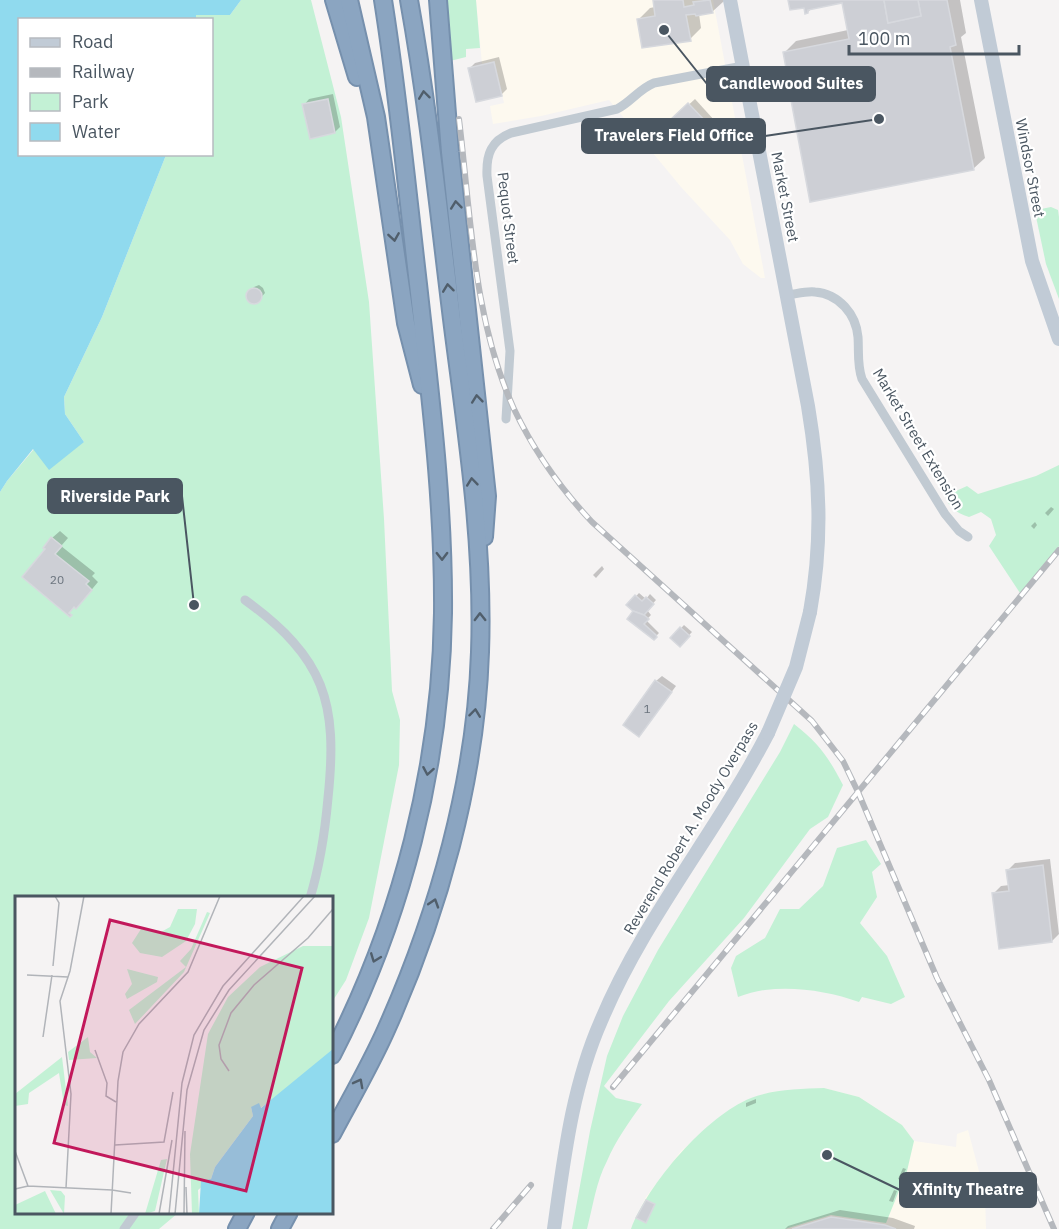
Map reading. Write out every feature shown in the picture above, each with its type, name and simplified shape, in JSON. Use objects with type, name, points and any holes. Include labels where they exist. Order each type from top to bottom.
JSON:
[{"type":"highway","points":[[334,0],[384,179]]},
{"type":"highway","points":[[349,0],[376,117],[410,342],[419,378],[433,414]]},
{"type":"highway","points":[[333,1053],[371,968],[394,906],[418,819],[430,758],[440,669],[443,602],[440,504],[433,414],[383,0]]},
{"type":"highway","points":[[333,1132],[369,1065],[400,998],[426,930],[451,843],[466,773],[479,674],[481,622],[479,561],[470,463],[423,81],[409,0]]},
{"type":"highway","points":[[438,0],[450,152],[487,496],[486,522],[479,561]]},
{"type":"highway","points":[[237,1229],[245,1214]]},
{"type":"highway","points":[[280,1229],[288,1214]]},
{"type":"main road","name":"Market Street","points":[[730,0],[787,295]]},
{"type":"main road","name":"Windsor Street","points":[[981,0],[1032,261],[1059,339]]},
{"type":"main road","name":"Reverend Robert A. Moody Overpass","points":[[554,1229],[573,1107],[585,1062],[601,1021],[635,954],[738,787],[768,733],[792,678],[810,612],[819,541],[819,485],[808,406],[787,295]]},
{"type":"street","name":"Pequot Street","points":[[506,419],[510,351],[488,183],[486,160],[489,150],[496,142],[512,133],[617,109],[641,89],[654,83],[742,66]]},
{"type":"street","name":"Market Street Extension","points":[[787,295],[809,291],[821,292],[837,300],[849,311],[856,325],[858,364],[862,380],[945,514],[959,531],[968,537]]},
{"type":"street","points":[[245,600],[279,626],[301,650],[319,682],[330,719],[331,766],[325,826],[310,896]]},
{"type":"street","points":[[124,1229],[135,1214]]},
{"type":"shaded area","points":[[476,0],[713,0],[765,278],[761,278],[743,264],[730,240],[681,187],[609,100],[541,116],[493,124],[490,106],[504,103],[494,62],[482,64]]},
{"type":"shaded area","points":[[824,1088],[859,1097],[902,1125],[914,1141],[956,1147],[957,1134],[968,1130],[985,1194],[986,1229],[631,1229],[646,1197],[681,1151],[740,1103],[770,1092]]},
{"type":"green space","points":[[241,0],[311,0],[341,117],[369,302],[384,519],[392,691],[400,720],[399,765],[369,918],[346,980],[333,1000],[333,896],[15,896],[15,1214],[177,1214],[159,1229],[0,1229],[0,492],[34,449],[84,442],[65,414],[64,397],[102,317],[166,156],[213,156],[213,18],[196,18],[196,15],[230,15]]},
{"type":"green space","points":[[446,0],[476,0],[480,48],[466,49],[466,57],[450,61]]},
{"type":"green space","points":[[1051,207],[1058,210],[1059,217],[1059,299],[1046,264],[1035,212]]},
{"type":"green space","points":[[1059,465],[1059,546],[1020,593],[989,546],[996,535],[991,519],[981,512],[969,517],[961,514],[951,507],[945,496],[967,486],[978,494],[1036,476]]},
{"type":"green space","points":[[794,724],[823,752],[843,785],[828,817],[810,829],[744,918],[669,1001],[604,1086],[616,1098],[642,1104],[619,1138],[603,1169],[587,1229],[572,1229],[607,1056],[623,1016],[658,950],[780,752]]},
{"type":"green space","points":[[866,840],[881,864],[872,872],[877,897],[860,923],[887,956],[905,997],[891,1004],[862,997],[859,1002],[837,995],[801,989],[777,989],[762,990],[738,997],[731,968],[736,956],[765,938],[780,909],[799,909],[823,886],[837,848]]},
{"type":"green space","points":[[824,1088],[859,1097],[902,1125],[914,1141],[907,1171],[886,1223],[831,1215],[785,1229],[631,1229],[651,1192],[680,1153],[716,1120],[734,1107],[760,1095],[787,1090]]},
{"type":"water","points":[[0,0],[241,0],[230,15],[196,15],[196,18],[18,18],[18,156],[166,156],[102,317],[64,397],[65,414],[84,442],[49,470],[33,449],[0,492]]},
{"type":"building","points":[[653,0],[683,0],[684,7],[694,5],[693,2],[710,0],[713,13],[686,15],[691,41],[642,48],[637,19],[655,16]]},
{"type":"building","points":[[788,0],[884,0],[888,23],[921,16],[918,0],[947,0],[956,45],[950,47],[974,170],[810,202],[783,52],[849,39],[842,3],[808,10],[805,14],[804,8],[790,10]]},
{"type":"building","points":[[884,0],[918,0],[921,16],[888,23]]},
{"type":"building","points":[[494,62],[502,96],[476,102],[468,68]]},
{"type":"building","points":[[328,99],[335,133],[310,139],[302,104]]},
{"type":"building","points":[[688,103],[711,127],[692,145],[669,121]]},
{"type":"building","points":[[725,128],[731,149],[719,153],[713,131]]},
{"type":"building","points":[[254,288],[260,290],[262,296],[260,302],[254,304],[248,302],[246,296],[248,290]]},
{"type":"building","points":[[51,537],[62,546],[55,554],[89,581],[86,584],[92,590],[76,609],[74,607],[69,613],[72,615],[70,617],[22,577],[45,549],[43,548]]},
{"type":"building","points":[[635,595],[642,601],[646,597],[654,604],[644,615],[633,611],[626,605]]},
{"type":"building","points":[[633,611],[649,619],[644,624],[656,635],[654,640],[627,619]]},
{"type":"building","points":[[680,627],[690,636],[680,647],[670,638]]},
{"type":"building","points":[[655,680],[672,692],[639,737],[623,725]]},
{"type":"building","points":[[1043,865],[1052,942],[999,949],[992,893],[1009,891],[1006,870]]},
{"type":"building","points":[[646,1200],[655,1204],[646,1223],[636,1218]]},
{"type":"building","points":[[831,1217],[885,1225],[896,1229],[792,1229]]},
{"type":"railway","points":[[459,119],[471,230],[482,303],[500,375],[530,440],[548,469],[592,522],[812,721],[843,761],[937,978],[989,1080],[1054,1229]]},
{"type":"railway","points":[[613,1087],[1059,550]]},
{"type":"railway","points":[[493,1229],[531,1185]]},
{"type":"place","name":"Candlewood Suites","points":[[664,30]]},
{"type":"place","name":"Travelers Field Office","points":[[879,119]]},
{"type":"place","name":"Riverside Park","points":[[194,605]]},
{"type":"place","name":"Xfinity Theatre","points":[[827,1155]]}]
